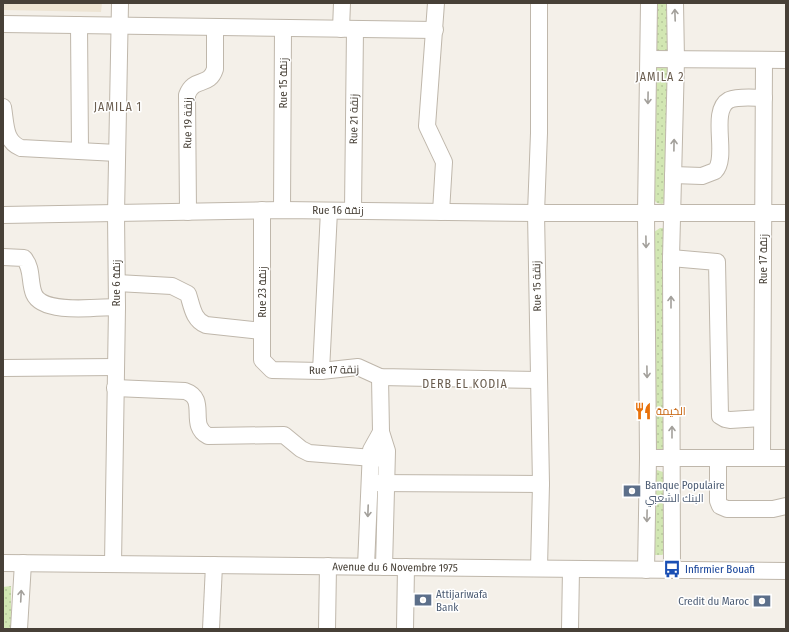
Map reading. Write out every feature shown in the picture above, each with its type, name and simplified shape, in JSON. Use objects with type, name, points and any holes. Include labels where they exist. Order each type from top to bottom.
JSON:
[{"type":"street","name":"Rue 6 زنقة","points":[[114,564],[117,307],[116,214],[120,3]]},
{"type":"street","name":"Rue 21 زنقة","points":[[342,3],[348,29],[353,210]]},
{"type":"street","points":[[436,3],[427,126],[444,162],[441,212]]},
{"type":"street","name":"Rue 15 زنقة","points":[[538,3],[539,133],[536,213],[541,484],[540,568]]},
{"type":"street","points":[[646,570],[648,458],[646,213],[649,3]]},
{"type":"street","points":[[672,570],[671,258],[676,60],[675,3]]},
{"type":"street","points":[[3,24],[435,30]]},
{"type":"street","points":[[78,25],[80,151]]},
{"type":"street","name":"Rue 19 زنقة","points":[[188,212],[187,95],[190,87],[195,83],[209,80],[213,76],[215,69],[215,27]]},
{"type":"street","name":"Rue 15 زنقة","points":[[282,210],[283,28]]},
{"type":"street","points":[[649,59],[786,60]]},
{"type":"street","name":"Rue 17 زنقة","points":[[762,458],[764,60]]},
{"type":"street","points":[[673,176],[702,176],[715,171],[719,164],[720,123],[724,106],[729,100],[737,98],[764,98]]},
{"type":"street","points":[[3,107],[9,139],[13,145],[21,148],[117,153]]},
{"type":"street","name":"Rue 16 زنقة","points":[[3,215],[262,210],[673,213]]},
{"type":"street","name":"Rue 23 زنقة","points":[[262,210],[262,360],[272,370]]},
{"type":"street","points":[[321,371],[329,211]]},
{"type":"street","points":[[673,213],[786,213]]},
{"type":"street","points":[[3,257],[24,258],[29,264],[34,294],[39,301],[47,306],[60,308],[117,307]]},
{"type":"street","points":[[671,258],[717,262],[720,416],[724,419],[730,420],[762,418]]},
{"type":"street","points":[[117,283],[172,286],[188,294],[195,316],[199,323],[262,331]]},
{"type":"street","points":[[3,368],[116,367]]},
{"type":"street","name":"Rue 17 زنقة","points":[[272,370],[321,371],[358,367],[380,377],[538,380]]},
{"type":"street","points":[[380,377],[380,432],[371,450],[378,459],[386,483],[384,567]]},
{"type":"street","points":[[115,388],[185,391],[193,394],[197,399],[198,426],[203,433],[208,436],[284,435],[301,449],[309,453],[378,459]]},
{"type":"street","points":[[648,458],[786,458]]},
{"type":"street","points":[[718,458],[718,501],[720,506],[727,508],[772,509],[786,506]]},
{"type":"street","points":[[366,566],[370,483],[378,459]]},
{"type":"street","points":[[370,483],[541,484]]},
{"type":"street","name":"Avenue du 6 Novembre 1975","points":[[3,563],[786,571]]},
{"type":"street","points":[[19,629],[23,563]]},
{"type":"street","points":[[211,629],[214,565]]},
{"type":"street","points":[[327,629],[328,566]]},
{"type":"street","points":[[406,567],[406,629]]},
{"type":"street","points":[[570,629],[571,569]]},
{"type":"shaded area","points":[[3,3],[102,3],[101,12],[3,10]]},
{"type":"green space","points":[[654,3],[673,3],[665,202],[662,204],[657,203],[654,200]]},
{"type":"green space","points":[[660,228],[664,228],[666,447],[664,451],[654,450],[654,232]]},
{"type":"green space","points":[[657,470],[666,473],[666,552],[662,555],[654,555],[654,472]]},
{"type":"green space","points":[[11,586],[11,629],[3,629],[3,587]]},
{"type":"place","name":"الخيمة","points":[[643,411]]},
{"type":"place","name":"Banque Populaire البنك الشعبي","points":[[632,491]]},
{"type":"place","name":"Infirmier Bouafi","points":[[672,569]]},
{"type":"place","name":"Attijariwafa Bank","points":[[423,600]]},
{"type":"place","name":"Credit du Maroc","points":[[762,601]]},
{"type":"district","name":"JAMILA 2","points":[[660,77]]},
{"type":"district","name":"JAMILA 1","points":[[118,107]]},
{"type":"district","name":"DERB EL KODIA","points":[[465,384]]}]
